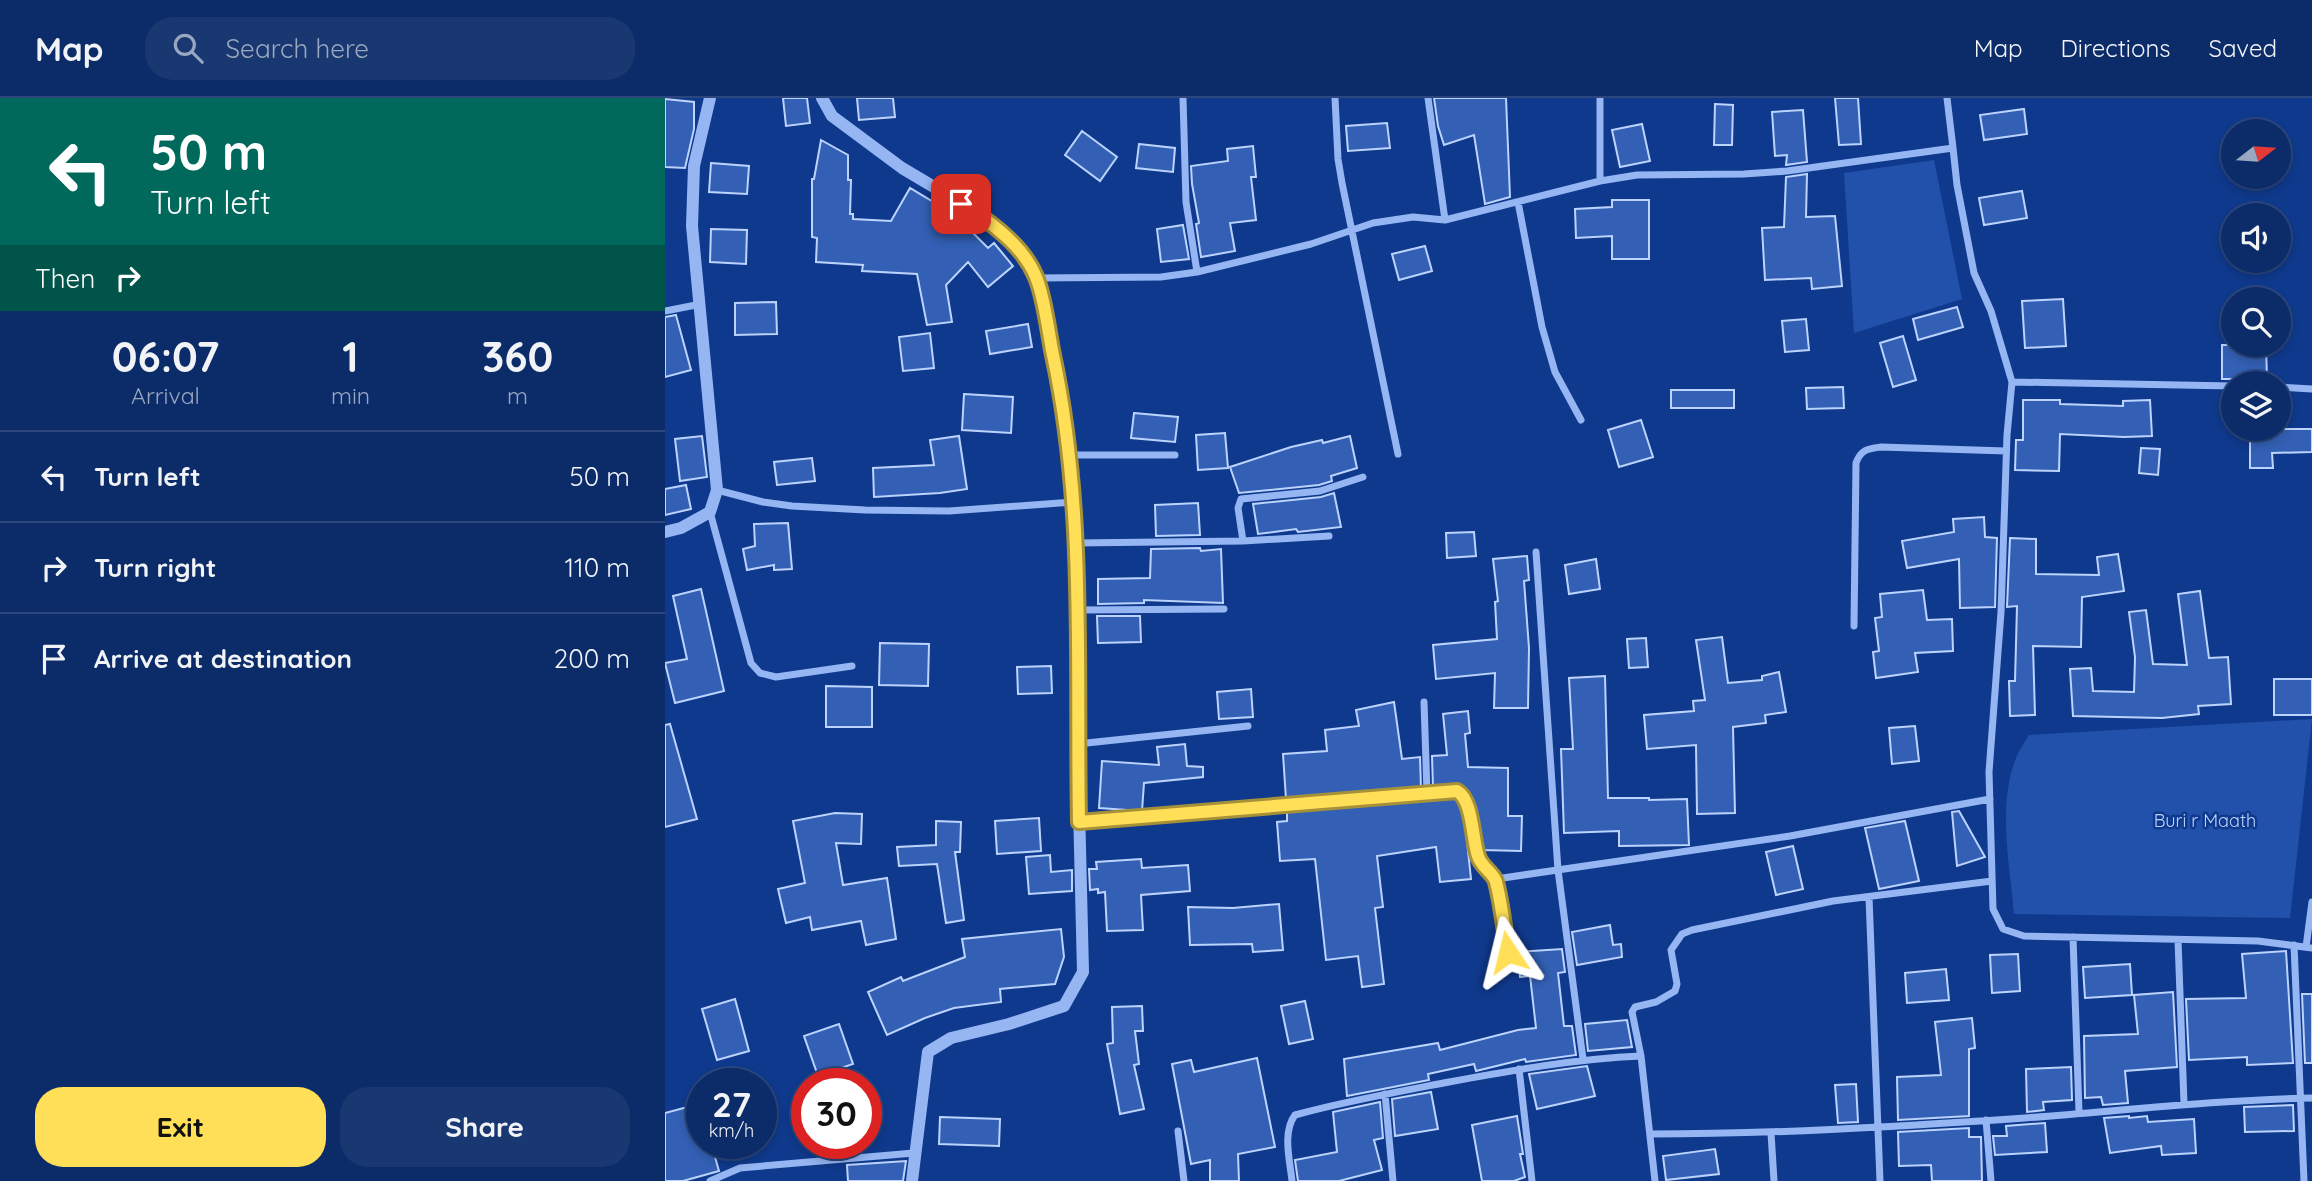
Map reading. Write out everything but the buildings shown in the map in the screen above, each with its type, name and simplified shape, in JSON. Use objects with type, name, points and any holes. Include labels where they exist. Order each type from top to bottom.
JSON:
[{"type":"street","points":[[710,98],[694,166],[692,226],[717,490],[710,512],[751,663],[760,673],[776,677],[852,666]]},
{"type":"street","points":[[822,98],[832,116],[902,168],[981,215],[1024,254],[1037,278],[1065,410],[1073,502],[1078,610],[1077,744],[1083,972],[1064,1006],[1009,1024],[951,1038],[928,1052],[912,1181]]},
{"type":"street","points":[[1183,98],[1186,202],[1197,272]]},
{"type":"street","points":[[1335,98],[1338,159],[1398,454]]},
{"type":"street","points":[[1428,98],[1445,220]]},
{"type":"street","points":[[1600,98],[1600,181]]},
{"type":"street","points":[[1947,98],[1957,185],[1974,273],[1991,311],[2011,382],[2001,612],[1989,772],[1993,909],[2003,929],[2024,936],[2258,942],[2309,947],[2312,902]]},
{"type":"street","points":[[1037,278],[1161,277],[1197,272],[1311,244],[1373,223],[1413,217],[1445,220],[1600,181],[1637,175],[1787,171],[1953,148]]},
{"type":"street","points":[[1518,202],[1542,327],[1555,372],[1581,420]]},
{"type":"street","points":[[665,311],[701,304]]},
{"type":"street","points":[[2011,382],[2221,386]]},
{"type":"street","points":[[2291,388],[2312,389]]},
{"type":"street","points":[[1854,626],[1856,463],[1863,450],[1881,447],[2006,451]]},
{"type":"street","points":[[1068,455],[1175,455]]},
{"type":"street","points":[[1243,541],[1238,508],[1241,499],[1320,491],[1363,477]]},
{"type":"street","points":[[717,490],[763,502],[792,506],[865,510],[949,511],[1073,502]]},
{"type":"street","points":[[665,532],[681,528],[710,512]]},
{"type":"street","points":[[1075,544],[1243,541],[1329,536]]},
{"type":"street","points":[[1536,552],[1558,870],[1583,1059]]},
{"type":"street","points":[[1078,610],[1224,609]]},
{"type":"street","points":[[1424,702],[1427,793]]},
{"type":"street","points":[[1077,744],[1248,726]]},
{"type":"street","points":[[1079,822],[1457,791],[1463,795],[1478,858],[1485,869],[1496,878],[1508,952]]},
{"type":"street","points":[[1496,878],[1790,836],[1990,799]]},
{"type":"street","points":[[1655,1181],[1641,1056],[1632,1012],[1635,1007],[1656,1002],[1675,991],[1677,984],[1671,950],[1682,934],[1692,929],[1833,901],[1992,881]]},
{"type":"street","points":[[1869,897],[1880,1181]]},
{"type":"street","points":[[2073,937],[2079,1112]]},
{"type":"street","points":[[2178,940],[2184,1103]]},
{"type":"street","points":[[2294,945],[2304,1181]]},
{"type":"street","points":[[1292,1181],[1289,1131],[1290,1122],[1296,1115],[1385,1094],[1519,1069],[1583,1059],[1641,1056]]},
{"type":"street","points":[[1519,1069],[1532,1181]]},
{"type":"street","points":[[1385,1094],[1393,1181]]},
{"type":"street","points":[[1651,1135],[1771,1133],[1986,1120],[2184,1103],[2312,1098]]},
{"type":"street","points":[[1986,1120],[1991,1181]]},
{"type":"street","points":[[1178,1131],[1184,1181]]},
{"type":"street","points":[[1771,1133],[1774,1181]]},
{"type":"street","points":[[710,1181],[740,1168],[914,1153]]},
{"type":"green space","points":[[1934,160],[1962,299],[1854,333],[1844,173]]},
{"type":"green space","name":"Buri r Maath","points":[[2312,719],[2290,918],[2014,914],[2006,836],[2007,796],[2016,758],[2029,735]]},
{"type":"route","points":[[961,204],[981,215],[1024,254],[1037,278],[1065,410],[1078,591],[1079,822],[1402,794],[1461,792],[1467,804],[1478,858],[1485,869],[1496,878],[1508,952]]}]
